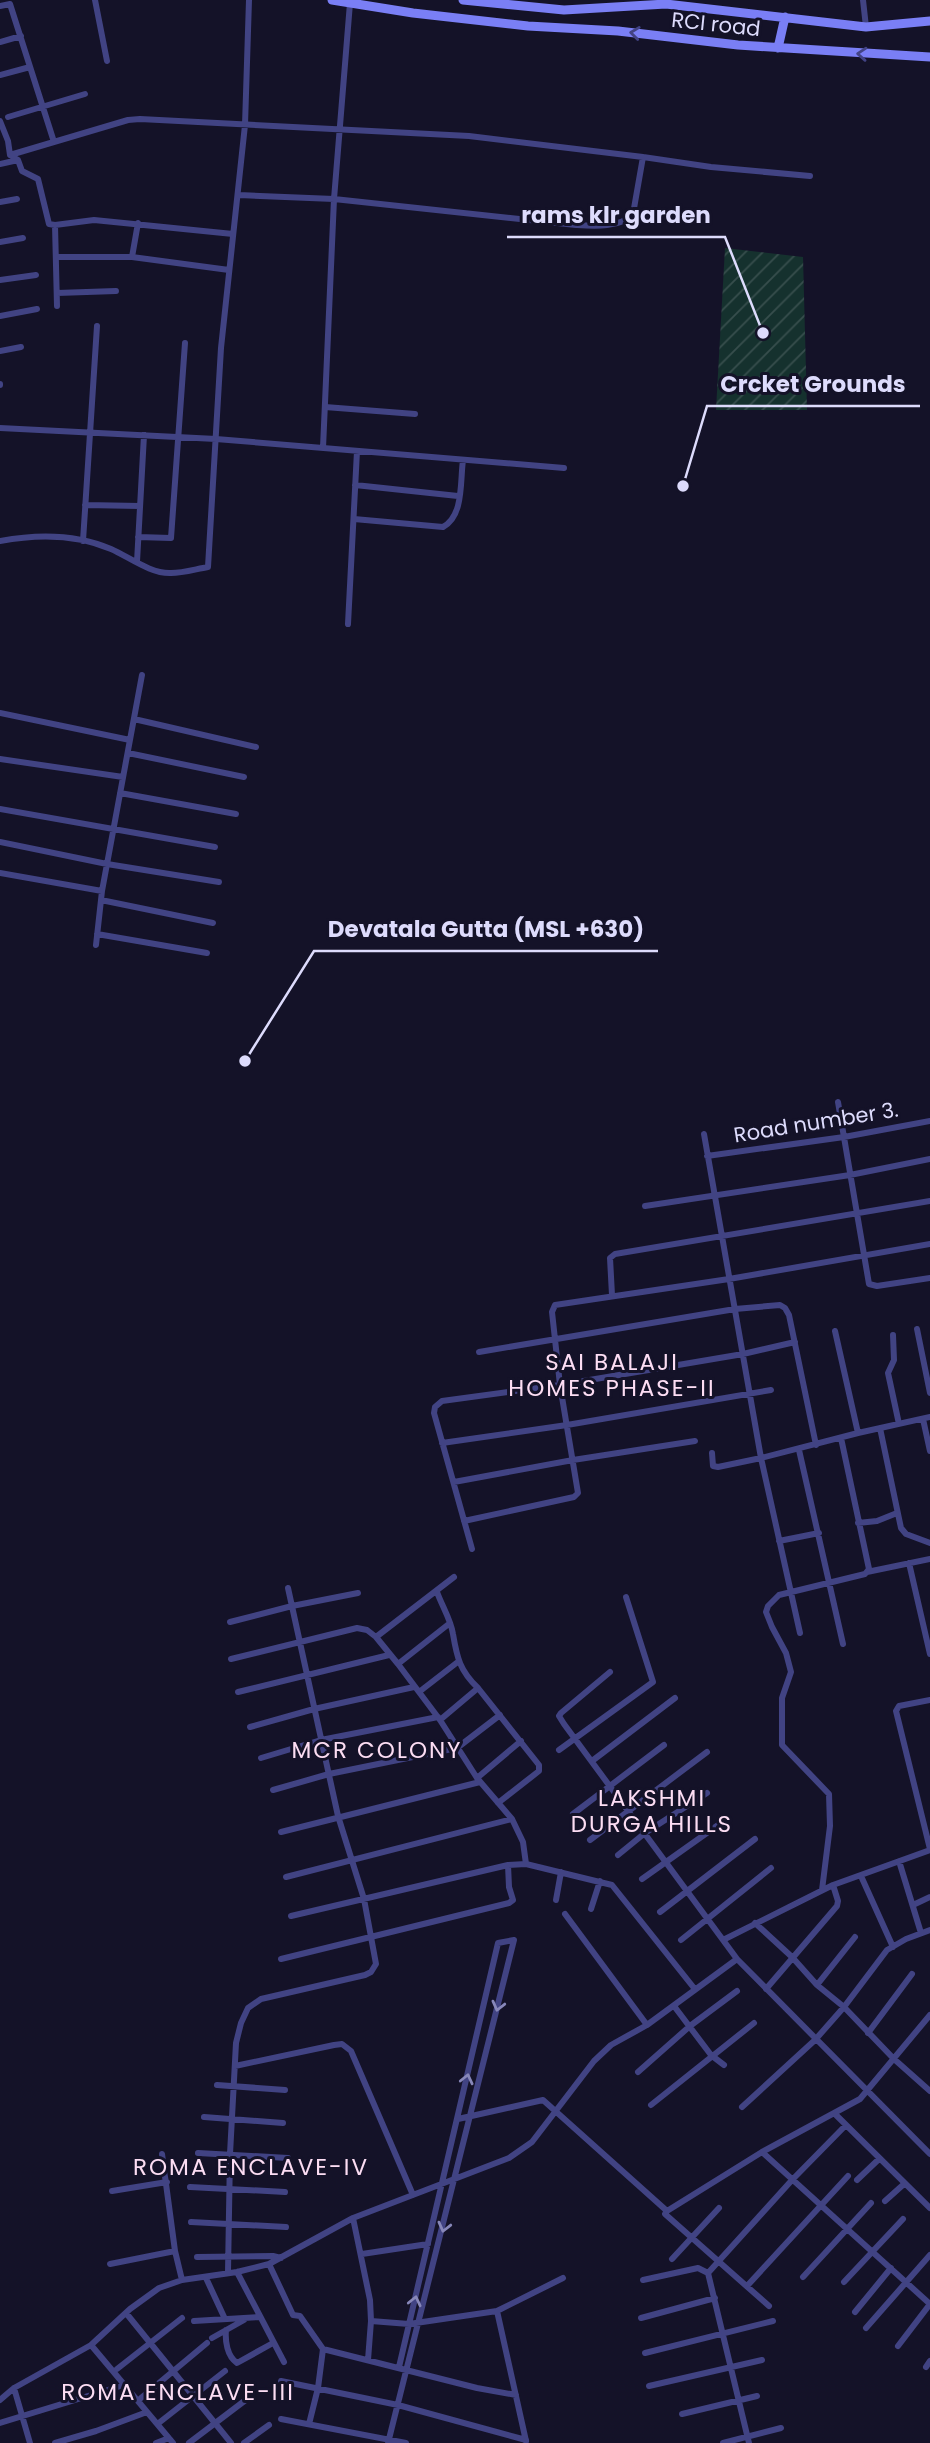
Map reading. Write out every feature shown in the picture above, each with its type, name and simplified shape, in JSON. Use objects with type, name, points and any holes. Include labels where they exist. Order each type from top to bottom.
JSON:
[{"type":"main road","name":"RCI road","points":[[332,0],[471,20],[778,48],[930,57]]},
{"type":"main road","points":[[463,0],[564,10],[695,4],[866,27],[930,21]]},
{"type":"main road","points":[[778,48],[785,18]]},
{"type":"street","points":[[95,0],[107,61]]},
{"type":"street","points":[[0,541],[40,536],[63,537],[108,548],[159,572],[170,574],[208,567],[229,270],[245,125],[249,0]]},
{"type":"street","points":[[863,0],[866,27]]},
{"type":"street","points":[[0,6],[10,4],[54,142]]},
{"type":"street","points":[[323,448],[334,200],[351,4]]},
{"type":"street","points":[[0,42],[21,36]]},
{"type":"street","points":[[0,75],[30,67]]},
{"type":"street","points":[[8,117],[85,94]]},
{"type":"street","points":[[10,155],[128,120],[470,136],[711,167],[810,176]]},
{"type":"street","points":[[0,121],[10,155],[18,160],[22,171],[38,179],[49,224],[94,220],[233,234]]},
{"type":"street","points":[[239,195],[334,200],[599,226],[626,220],[633,214],[643,157]]},
{"type":"street","points":[[0,164],[18,160]]},
{"type":"street","points":[[0,202],[17,199]]},
{"type":"street","points":[[132,257],[138,223]]},
{"type":"street","points":[[55,225],[57,306]]},
{"type":"street","points":[[0,242],[23,238]]},
{"type":"street","points":[[56,257],[132,257],[229,270]]},
{"type":"street","points":[[0,280],[36,275]]},
{"type":"street","points":[[57,293],[116,291]]},
{"type":"street","points":[[0,316],[37,309]]},
{"type":"street","points":[[83,541],[97,326]]},
{"type":"street","points":[[138,537],[172,538],[185,343]]},
{"type":"street","points":[[0,351],[21,347]]},
{"type":"street","points":[[326,407],[415,414]]},
{"type":"street","points":[[0,428],[216,439],[564,468]]},
{"type":"street","points":[[137,562],[144,435]]},
{"type":"street","points":[[348,624],[357,451]]},
{"type":"street","points":[[354,519],[443,527],[450,524],[457,515],[463,460]]},
{"type":"street","points":[[355,485],[458,496]]},
{"type":"street","points":[[85,505],[140,506]]},
{"type":"street","points":[[96,944],[102,891],[142,675]]},
{"type":"street","points":[[0,713],[130,740]]},
{"type":"street","points":[[134,719],[256,747]]},
{"type":"street","points":[[128,753],[244,777]]},
{"type":"street","points":[[0,759],[123,778]]},
{"type":"street","points":[[120,793],[236,814]]},
{"type":"street","points":[[0,809],[215,847]]},
{"type":"street","points":[[0,842],[107,864],[219,882]]},
{"type":"street","points":[[0,873],[102,891]]},
{"type":"street","points":[[101,900],[213,923]]},
{"type":"street","points":[[97,934],[207,953]]},
{"type":"street","points":[[838,1101],[869,1284],[872,1286],[930,1278]]},
{"type":"street","name":"Road number 3.","points":[[708,1156],[844,1137],[930,1121]]},
{"type":"street","points":[[704,1134],[761,1458],[800,1633]]},
{"type":"street","points":[[645,1206],[850,1175],[930,1158]]},
{"type":"street","points":[[612,1296],[609,1264],[610,1258],[615,1254],[930,1201]]},
{"type":"street","points":[[464,1521],[574,1497],[579,1490],[555,1339],[552,1312],[555,1304],[729,1279],[930,1244]]},
{"type":"street","points":[[479,1352],[771,1304],[785,1308],[795,1342],[816,1445]]},
{"type":"street","points":[[917,1329],[928,1368],[930,1393]]},
{"type":"street","points":[[835,1331],[858,1433]]},
{"type":"street","points":[[893,1335],[894,1360],[888,1373],[899,1424]]},
{"type":"street","points":[[471,1549],[434,1413],[435,1407],[442,1401],[561,1385],[743,1354],[795,1342]]},
{"type":"street","points":[[442,1443],[567,1425],[771,1390]]},
{"type":"street","points":[[712,1453],[715,1467],[799,1450],[926,1418],[930,1451]]},
{"type":"street","points":[[880,1428],[903,1531],[930,1543]]},
{"type":"street","points":[[841,1438],[869,1566],[867,1572]]},
{"type":"street","points":[[454,1482],[695,1441]]},
{"type":"street","points":[[799,1450],[843,1644]]},
{"type":"street","points":[[858,1522],[877,1521],[897,1513]]},
{"type":"street","points":[[779,1541],[818,1533]]},
{"type":"street","points":[[822,1891],[830,1826],[829,1794],[782,1745],[782,1698],[791,1672],[786,1653],[766,1612],[779,1595],[930,1559]]},
{"type":"street","points":[[909,1563],[930,1654]]},
{"type":"street","points":[[376,1637],[454,1577]]},
{"type":"street","points":[[228,2272],[230,2154],[235,2066],[241,2023],[254,2002],[371,1972],[376,1964],[364,1899],[338,1816],[288,1588]]},
{"type":"street","points":[[437,1592],[450,1623],[459,1661],[467,1677],[537,1761],[540,1770],[498,1803]]},
{"type":"street","points":[[230,1622],[358,1593]]},
{"type":"street","points":[[559,1750],[653,1682],[626,1597]]},
{"type":"street","points":[[398,1664],[450,1623]]},
{"type":"street","points":[[232,1660],[357,1628],[367,1630],[398,1664],[439,1718],[479,1780],[512,1818],[523,1842],[526,1864]]},
{"type":"street","points":[[238,1692],[389,1655]]},
{"type":"street","points":[[250,1727],[314,1709],[417,1690],[459,1661]]},
{"type":"street","points":[[610,1672],[559,1716],[737,1959],[867,2092],[928,2148]]},
{"type":"street","points":[[261,1758],[321,1740],[439,1718],[478,1688]]},
{"type":"street","points":[[592,1761],[676,1698]]},
{"type":"street","points":[[723,1940],[833,1885],[930,1850],[896,1711],[899,1706],[930,1700]]},
{"type":"street","points":[[273,1790],[329,1774],[457,1748],[500,1715]]},
{"type":"street","points":[[281,1832],[479,1780],[521,1741]]},
{"type":"street","points":[[573,1814],[664,1745]]},
{"type":"street","points":[[590,1839],[707,1752]]},
{"type":"street","points":[[618,1855],[645,1833],[707,1793]]},
{"type":"street","points":[[286,1877],[512,1818]]},
{"type":"street","points":[[642,1879],[728,1818]]},
{"type":"street","points":[[660,1912],[755,1839]]},
{"type":"street","points":[[899,1861],[913,1905],[930,1941]]},
{"type":"street","points":[[291,1916],[508,1865],[526,1864],[612,1885],[694,1988]]},
{"type":"street","points":[[281,1959],[509,1903],[513,1900],[509,1887],[508,1865]]},
{"type":"street","points":[[681,1940],[771,1868]]},
{"type":"street","points":[[556,1900],[561,1872]]},
{"type":"street","points":[[861,1876],[893,1947]]},
{"type":"street","points":[[592,1909],[600,1881]]},
{"type":"street","points":[[766,1989],[837,1906],[833,1885]]},
{"type":"street","points":[[913,1905],[930,1898]]},
{"type":"street","points":[[565,1914],[647,2025]]},
{"type":"street","points":[[755,1923],[930,2091]]},
{"type":"street","points":[[742,2107],[815,2040],[887,1950],[926,1931]]},
{"type":"street","points":[[817,1985],[855,1937]]},
{"type":"street","points":[[389,2441],[514,1940],[498,1943],[399,2367]]},
{"type":"street","points":[[0,2400],[14,2388],[90,2345],[159,2288],[182,2280],[206,2278],[269,2264],[353,2218],[509,2158],[532,2142],[594,2061],[611,2045],[647,2025],[737,1959]]},
{"type":"street","points":[[868,2033],[912,1975]]},
{"type":"street","points":[[638,2072],[690,2026],[737,1991]]},
{"type":"street","points":[[674,2006],[711,2055],[724,2065]]},
{"type":"street","points":[[667,2211],[762,2152],[860,2099],[930,2015]]},
{"type":"street","points":[[650,2105],[754,2023]]},
{"type":"street","points":[[924,2025],[930,2030]]},
{"type":"street","points":[[235,2066],[342,2043],[347,2046],[363,2076],[413,2195]]},
{"type":"street","points":[[217,2085],[285,2090]]},
{"type":"street","points":[[458,2119],[543,2100],[667,2211]]},
{"type":"street","points":[[834,2113],[930,2208]]},
{"type":"street","points":[[204,2117],[283,2123]]},
{"type":"street","points":[[708,2273],[846,2125]]},
{"type":"street","points":[[762,2152],[930,2304],[898,2346]]},
{"type":"street","points":[[198,2153],[288,2158]]},
{"type":"street","points":[[162,2154],[175,2251],[182,2280]]},
{"type":"street","points":[[857,2180],[879,2159]]},
{"type":"street","points":[[747,2286],[848,2176]]},
{"type":"street","points":[[112,2191],[167,2182]]},
{"type":"street","points":[[884,2201],[904,2183]]},
{"type":"street","points":[[190,2187],[285,2192]]},
{"type":"street","points":[[803,2277],[871,2203]]},
{"type":"street","points":[[672,2259],[719,2208]]},
{"type":"street","points":[[667,2211],[665,2214],[769,2306]]},
{"type":"street","points":[[353,2218],[370,2300],[368,2360]]},
{"type":"street","points":[[844,2282],[903,2218]]},
{"type":"street","points":[[191,2222],[286,2227]]},
{"type":"street","points":[[362,2254],[428,2244]]},
{"type":"street","points":[[110,2264],[175,2251]]},
{"type":"street","points":[[866,2328],[930,2255]]},
{"type":"street","points":[[197,2257],[281,2258]]},
{"type":"street","points":[[269,2264],[293,2315],[300,2316],[323,2349],[477,2388],[516,2395]]},
{"type":"street","points":[[643,2280],[698,2268],[708,2273],[748,2440]]},
{"type":"street","points":[[855,2312],[891,2268]]},
{"type":"street","points":[[237,2272],[284,2362]]},
{"type":"street","points":[[206,2278],[225,2319]]},
{"type":"street","points":[[371,2321],[409,2324],[497,2311],[563,2278]]},
{"type":"street","points":[[640,2318],[715,2298]]},
{"type":"street","points":[[281,2381],[398,2405],[526,2441],[497,2311]]},
{"type":"street","points":[[126,2313],[231,2443]]},
{"type":"street","points":[[117,2369],[182,2318]]},
{"type":"street","points":[[194,2321],[259,2318]]},
{"type":"street","points":[[141,2398],[210,2341],[245,2319]]},
{"type":"street","points":[[645,2353],[773,2321]]},
{"type":"street","points":[[226,2330],[226,2345],[232,2360],[237,2363],[273,2343]]},
{"type":"street","points":[[90,2345],[171,2441]]},
{"type":"street","points":[[309,2424],[318,2388],[323,2349]]},
{"type":"street","points":[[649,2386],[762,2360]]},
{"type":"street","points":[[160,2422],[225,2371]]},
{"type":"street","points":[[0,2423],[124,2385]]},
{"type":"street","points":[[14,2388],[30,2443]]},
{"type":"street","points":[[682,2414],[757,2396]]},
{"type":"street","points":[[189,2443],[247,2399]]},
{"type":"street","points":[[55,2443],[147,2412]]},
{"type":"street","points":[[281,2419],[406,2443]]},
{"type":"street","points":[[244,2443],[269,2425]]},
{"type":"street","points":[[723,2443],[748,2440],[781,2428]]},
{"type":"street","points":[[156,2443],[171,2441]]},
{"type":"green space","points":[[725,248],[803,257],[807,410],[716,410]]},
{"type":"place","name":"rams klr garden","points":[[763,333]]},
{"type":"place","name":"Crcket Grounds","points":[[683,486]]},
{"type":"place","name":"Devatala Gutta (MSL +630)","points":[[245,1061]]},
{"type":"district","name":"SAI BALAJI HOMES PHASE-II","points":[[612,1375]]},
{"type":"district","name":"MCR COLONY","points":[[377,1750]]},
{"type":"district","name":"LAKSHMI DURGA HILLS","points":[[652,1811]]},
{"type":"district","name":"ROMA ENCLAVE-IV","points":[[251,2167]]},
{"type":"district","name":"ROMA ENCLAVE-III","points":[[178,2392]]}]
